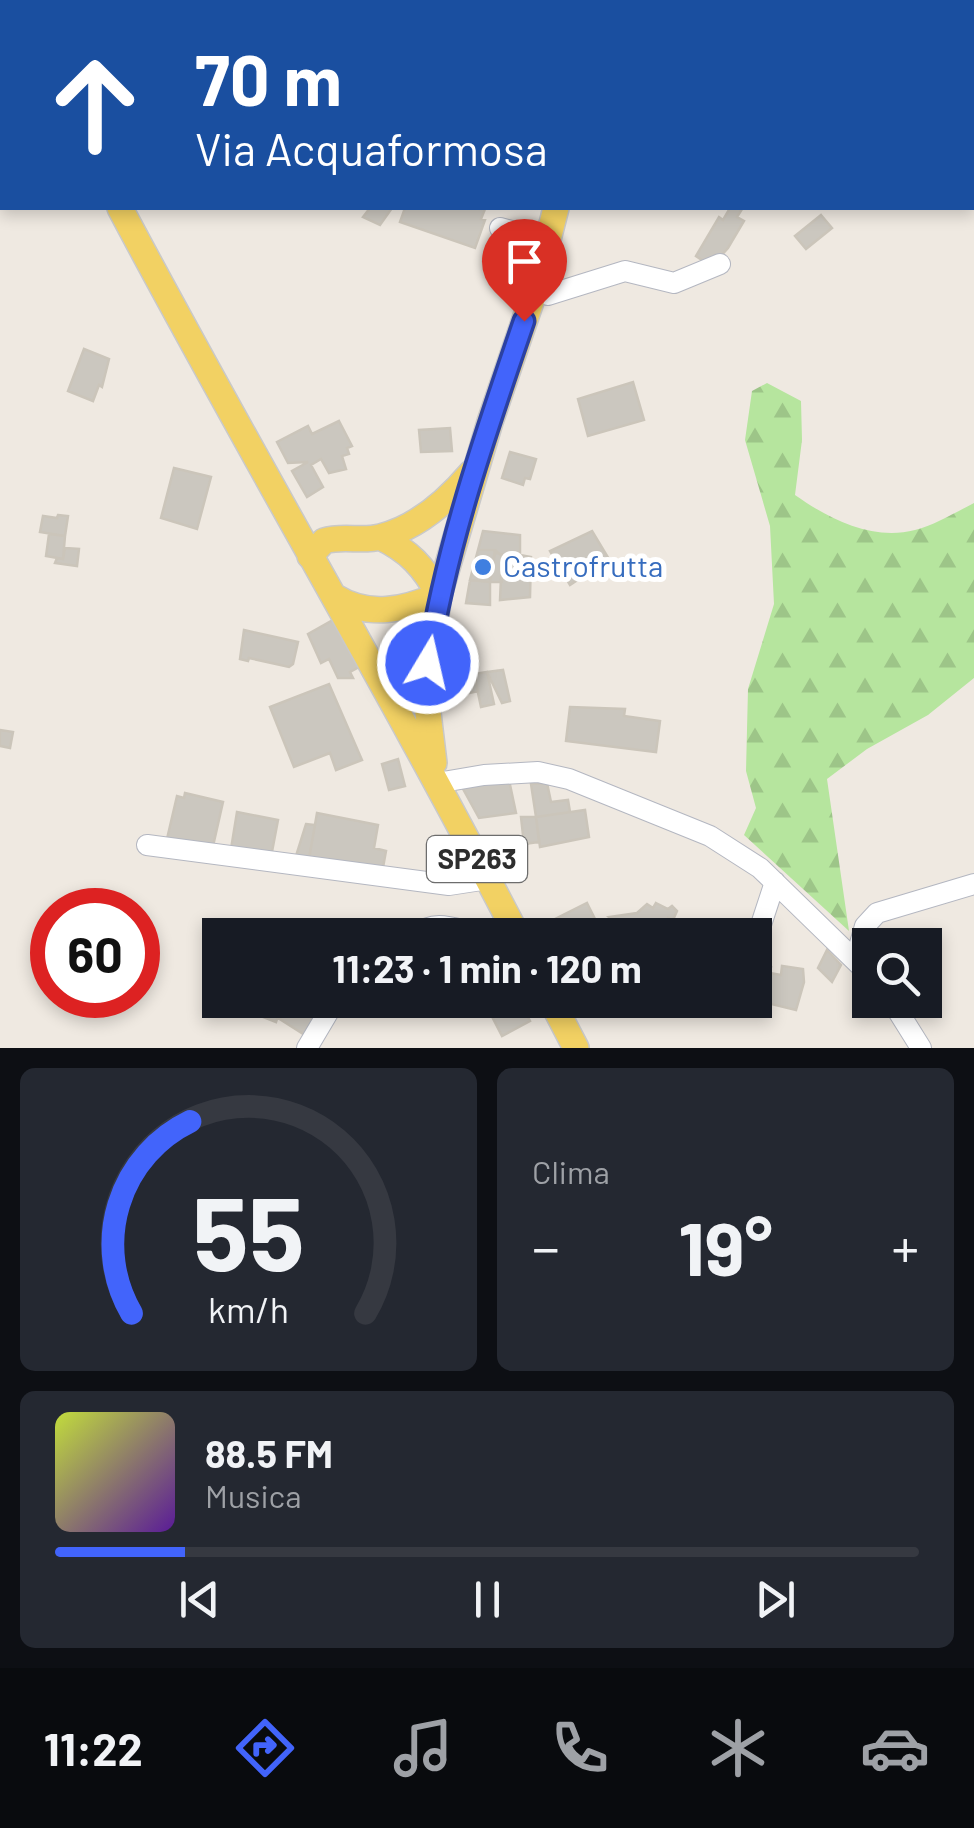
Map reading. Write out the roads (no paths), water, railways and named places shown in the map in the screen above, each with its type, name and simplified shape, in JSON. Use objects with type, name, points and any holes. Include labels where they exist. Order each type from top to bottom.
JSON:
[{"type":"main road","name":"SP263","points":[[121,210],[212,383],[335,596],[508,918]]},
{"type":"main road","points":[[437,783],[425,688],[439,595],[536,287],[556,210]]},
{"type":"main road","points":[[310,556],[324,541],[380,537],[446,503],[477,466]]},
{"type":"main road","name":"SP263","points":[[274,486],[332,538]]},
{"type":"main road","points":[[380,537],[403,548],[425,570],[439,595]]},
{"type":"main road","points":[[335,596],[349,606],[389,610],[439,595]]},
{"type":"main road","points":[[560,1018],[576,1048]]},
{"type":"street","points":[[500,228],[548,240]]},
{"type":"street","points":[[536,287],[548,295],[625,271],[674,283],[720,264]]},
{"type":"street","points":[[437,783],[538,772],[569,779],[710,836],[760,868],[852,954]]},
{"type":"street","points":[[147,845],[449,885],[488,880]]},
{"type":"street","points":[[763,918],[775,882]]},
{"type":"street","points":[[865,928],[877,913],[974,884]]},
{"type":"street","points":[[306,1048],[325,1018]]},
{"type":"street","points":[[902,1018],[921,1048]]},
{"type":"place","name":"Castrofrutta","points":[[483,567]]}]
